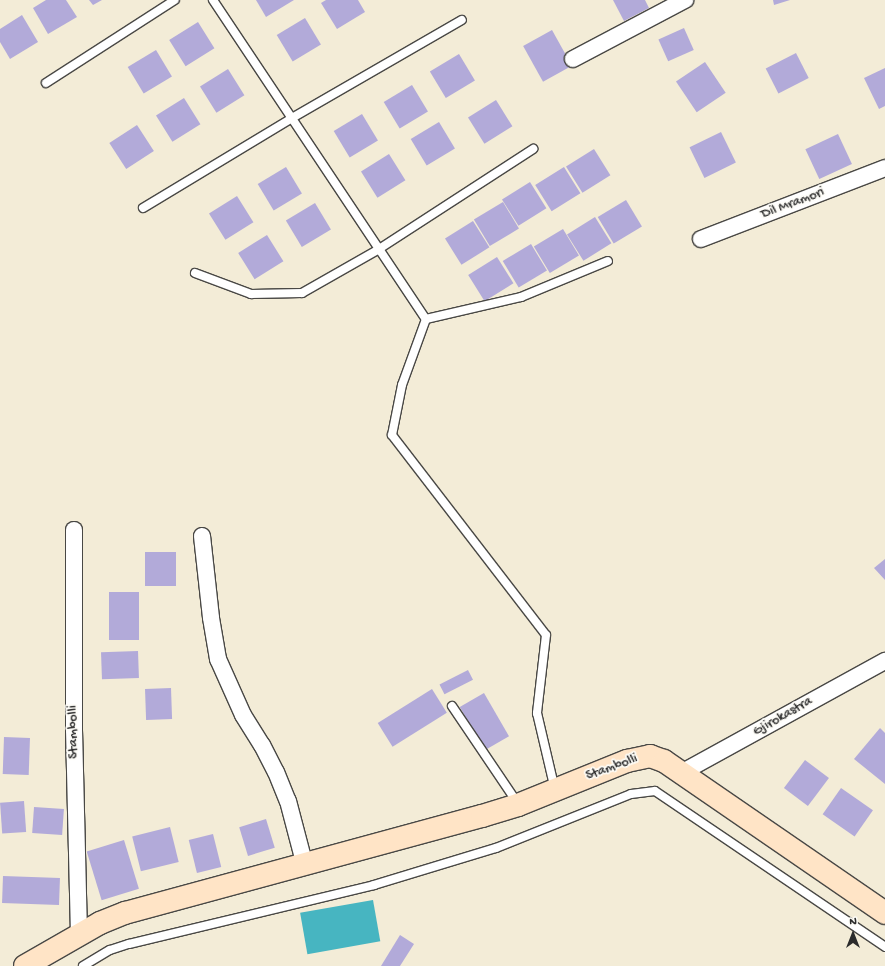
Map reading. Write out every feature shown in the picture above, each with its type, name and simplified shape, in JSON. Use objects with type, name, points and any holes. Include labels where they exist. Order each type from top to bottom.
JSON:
[{"type":"street","points":[[573,59],[685,0]]},
{"type":"street","name":"Dil Mramori","points":[[701,239],[885,168]]},
{"type":"street","name":"Stambolli","points":[[74,530],[74,730],[79,934]]},
{"type":"street","points":[[202,536],[211,618],[218,659],[243,715],[262,745],[276,772],[288,802],[305,866]]},
{"type":"street","name":"Gjirokastra","points":[[681,773],[885,661]]},
{"type":"street","name":"Stambolli","points":[[25,966],[79,934],[125,914],[305,866],[518,804],[627,761],[650,756],[656,757],[681,773],[885,912]]},
{"type":"lane","points":[[46,83],[175,0]]},
{"type":"lane","points":[[213,0],[426,319]]},
{"type":"lane","points":[[143,208],[292,118],[462,20]]},
{"type":"lane","points":[[195,273],[251,294],[302,293],[379,249],[533,149]]},
{"type":"lane","points":[[426,319],[521,297],[608,261]]},
{"type":"lane","points":[[426,319],[402,385],[392,436],[546,635],[537,713],[555,790]]},
{"type":"lane","points":[[452,706],[518,804]]},
{"type":"lane","points":[[83,966],[110,950],[129,944],[374,885],[496,848],[631,794],[655,791],[885,947]]},
{"type":"water","points":[[373,900],[380,941],[307,954],[300,913]]},
{"type":"building","points":[[46,0],[66,0],[77,17],[48,34],[33,8]]},
{"type":"building","points":[[89,0],[102,0],[93,5]]},
{"type":"building","points":[[256,0],[294,0],[266,17]]},
{"type":"building","points":[[326,0],[358,0],[365,12],[337,29],[321,3]]},
{"type":"building","points":[[613,0],[645,0],[649,8],[624,21]]},
{"type":"building","points":[[773,0],[790,0],[774,5]]},
{"type":"building","points":[[22,15],[38,42],[10,59],[0,42],[0,29]]},
{"type":"building","points":[[305,18],[321,45],[293,62],[277,35]]},
{"type":"building","points":[[198,22],[214,48],[186,66],[169,40]]},
{"type":"building","points":[[684,28],[694,50],[668,61],[658,39]]},
{"type":"building","points":[[552,30],[572,66],[543,82],[523,46]]},
{"type":"building","points":[[156,50],[172,77],[144,94],[128,67]]},
{"type":"building","points":[[796,53],[809,78],[778,93],[766,68]]},
{"type":"building","points":[[459,54],[475,81],[446,98],[430,72]]},
{"type":"building","points":[[705,62],[726,93],[697,112],[676,82]]},
{"type":"building","points":[[885,68],[885,106],[879,109],[864,78]]},
{"type":"building","points":[[228,69],[244,95],[216,113],[200,86]]},
{"type":"building","points":[[412,85],[428,112],[400,129],[384,102]]},
{"type":"building","points":[[184,98],[200,124],[172,142],[156,115]]},
{"type":"building","points":[[496,100],[512,126],[484,144],[468,117]]},
{"type":"building","points":[[362,114],[378,141],[350,158],[334,131]]},
{"type":"building","points":[[439,122],[455,149],[427,166],[411,139]]},
{"type":"building","points":[[137,125],[154,151],[126,169],[109,143]]},
{"type":"building","points":[[721,132],[736,163],[704,178],[690,147]]},
{"type":"building","points":[[838,134],[852,164],[819,179],[805,149]]},
{"type":"building","points":[[594,149],[610,175],[582,193],[566,166]]},
{"type":"building","points":[[389,154],[405,180],[377,198],[361,171]]},
{"type":"building","points":[[286,167],[302,194],[274,211],[258,184]]},
{"type":"building","points":[[564,167],[580,193],[552,211],[535,185]]},
{"type":"building","points":[[530,182],[546,208],[518,226],[502,199]]},
{"type":"building","points":[[237,196],[253,222],[225,240],[209,213]]},
{"type":"building","points":[[626,200],[642,227],[614,244],[598,217]]},
{"type":"building","points":[[503,202],[519,229],[490,246],[474,220]]},
{"type":"building","points":[[315,203],[331,230],[302,247],[286,221]]},
{"type":"building","points":[[595,217],[611,243],[583,261],[567,234]]},
{"type":"building","points":[[473,221],[489,247],[461,265],[445,238]]},
{"type":"building","points":[[563,229],[579,256],[550,273],[534,247]]},
{"type":"building","points":[[267,235],[283,261],[255,279],[238,253]]},
{"type":"building","points":[[531,244],[547,271],[519,288],[503,261]]},
{"type":"building","points":[[497,257],[513,283],[485,301],[468,275]]},
{"type":"building","points":[[145,552],[176,552],[176,586],[145,586]]},
{"type":"building","points":[[885,559],[885,580],[874,568]]},
{"type":"building","points":[[109,592],[139,592],[139,640],[109,640]]},
{"type":"building","points":[[138,651],[139,678],[102,679],[101,652]]},
{"type":"building","points":[[468,670],[473,680],[444,694],[439,685]]},
{"type":"building","points":[[171,688],[172,719],[146,720],[145,689]]},
{"type":"building","points":[[432,689],[447,713],[393,747],[378,723]]},
{"type":"building","points":[[484,693],[509,736],[485,750],[460,707]]},
{"type":"building","points":[[880,728],[885,733],[885,784],[854,759]]},
{"type":"building","points":[[4,737],[30,738],[29,775],[3,774]]},
{"type":"building","points":[[805,760],[829,778],[808,806],[784,788]]},
{"type":"building","points":[[841,788],[873,810],[855,837],[823,814]]},
{"type":"building","points":[[24,801],[26,832],[2,834],[0,803]]},
{"type":"building","points":[[34,807],[64,809],[62,835],[32,833]]},
{"type":"building","points":[[266,819],[275,848],[248,856],[239,827]]},
{"type":"building","points":[[170,827],[179,862],[141,871],[132,836]]},
{"type":"building","points":[[213,834],[221,867],[197,873],[189,840]]},
{"type":"building","points":[[124,840],[139,889],[102,900],[87,851]]},
{"type":"building","points":[[3,876],[60,878],[59,905],[2,903]]},
{"type":"building","points":[[400,935],[414,944],[400,966],[381,966]]}]
